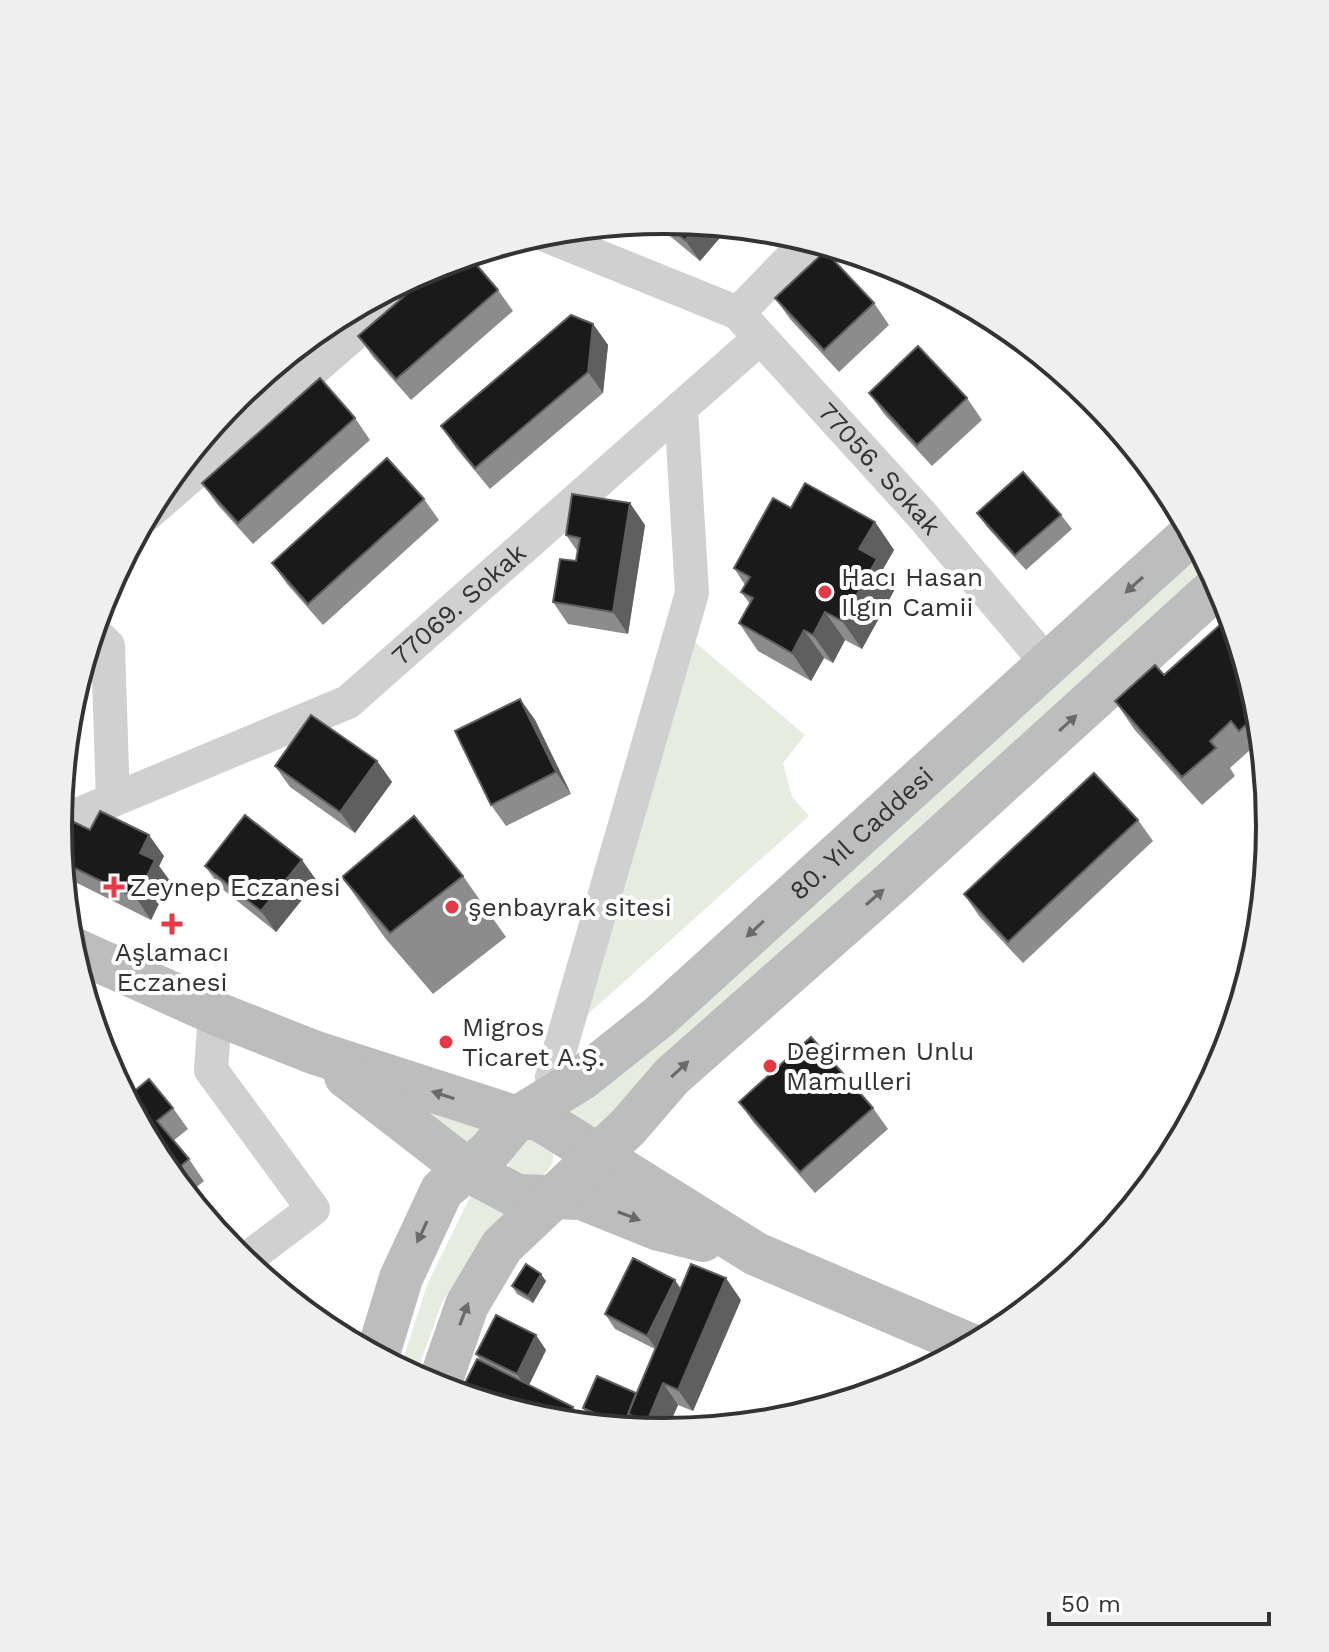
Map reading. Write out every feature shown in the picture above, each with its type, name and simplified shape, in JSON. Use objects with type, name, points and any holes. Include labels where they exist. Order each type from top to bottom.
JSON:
[{"type":"main road","name":"80. Yıl Caddesi","points":[[517,1118],[561,1093],[660,1016],[1184,541]]},
{"type":"main road","points":[[443,1375],[467,1305],[502,1246],[628,1127],[672,1076],[891,883],[1210,594]]},
{"type":"main road","points":[[86,955],[215,1013],[313,1052],[517,1118],[538,1118],[756,1254],[959,1340]]},
{"type":"main road","points":[[313,1052],[466,1169],[517,1196],[582,1198],[659,1229],[756,1254]]},
{"type":"main road","points":[[380,1346],[401,1278],[442,1190],[489,1152],[517,1118]]},
{"type":"street","points":[[562,243],[749,326]]},
{"type":"street","name":"77069. Sokak","points":[[72,817],[348,702],[681,408],[749,326],[802,250]]},
{"type":"street","points":[[199,459],[254,401],[375,309]]},
{"type":"street","name":"77056. Sokak","points":[[749,326],[921,514],[1047,663]]},
{"type":"street","points":[[561,1093],[552,1077],[692,593],[681,408]]},
{"type":"street","points":[[102,640],[108,646],[113,800]]},
{"type":"street","points":[[215,1013],[211,1070],[313,1209],[255,1253]]},
{"type":"shaded area","points":[[1192,557],[1200,573],[898,848],[604,1133],[565,1111]]},
{"type":"shaded area","points":[[690,638],[805,735],[783,763],[792,797],[809,816],[577,1024]]},
{"type":"shaded area","points":[[377,1088],[490,1123],[473,1150]]},
{"type":"shaded area","points":[[530,1136],[549,1146],[553,1156],[544,1174],[535,1180],[510,1169],[508,1162]]},
{"type":"shaded area","points":[[472,1193],[506,1214],[443,1300],[419,1365],[404,1358],[427,1285]]},
{"type":"building","points":[[821,255],[832,258],[874,303],[824,350],[775,298]]},
{"type":"building","points":[[474,265],[498,290],[396,379],[358,336],[410,292]]},
{"type":"building","points":[[571,315],[593,324],[588,372],[475,468],[441,426]]},
{"type":"building","points":[[918,346],[967,398],[917,445],[869,393]]},
{"type":"building","points":[[320,378],[355,418],[238,523],[202,483]]},
{"type":"building","points":[[387,458],[424,499],[308,604],[272,563]]},
{"type":"building","points":[[1023,472],[1061,515],[1015,555],[977,513]]},
{"type":"building","name":"Hacı Hasan Ilgın Camii","points":[[805,483],[875,522],[859,549],[877,559],[842,621],[825,612],[813,635],[804,630],[792,653],[739,623],[753,598],[741,592],[750,577],[734,568],[773,498],[791,508]]},
{"type":"building","points":[[572,494],[630,503],[613,612],[553,602],[560,559],[576,561],[580,538],[566,535]]},
{"type":"building","points":[[1221,624],[1248,723],[1239,731],[1231,721],[1210,741],[1216,748],[1182,777],[1115,701],[1155,665],[1164,675]]},
{"type":"building","points":[[520,699],[556,772],[491,805],[455,731]]},
{"type":"building","points":[[311,715],[377,761],[340,812],[275,766]]},
{"type":"building","points":[[1094,773],[1138,820],[1008,942],[964,894]]},
{"type":"building","points":[[100,811],[149,835],[140,853],[155,860],[136,898],[73,867],[72,826],[74,822],[90,830]]},
{"type":"building","points":[[245,815],[302,860],[261,911],[205,866]]},
{"type":"building","points":[[414,816],[463,876],[390,933],[342,877]]},
{"type":"building","points":[[811,1037],[873,1108],[800,1172],[739,1102]]},
{"type":"building","points":[[149,1079],[173,1108],[157,1121],[189,1159],[180,1167],[151,1122],[135,1091]]},
{"type":"building","points":[[633,1258],[675,1280],[647,1336],[605,1314]]},
{"type":"building","points":[[526,1264],[541,1274],[528,1296],[512,1286]]},
{"type":"building","points":[[691,1264],[726,1278],[678,1390],[663,1383],[649,1418],[628,1414]]},
{"type":"building","points":[[496,1315],[536,1335],[517,1374],[476,1354]]},
{"type":"building","points":[[477,1359],[573,1407],[571,1411],[549,1407],[465,1383]]},
{"type":"building","points":[[597,1376],[636,1393],[629,1417],[597,1414],[583,1408]]},
{"type":"place","name":"Hacı Hasan Ilgın Camii","points":[[825,592]]},
{"type":"place","name":"Zeynep Eczanesi","points":[[114,887]]},
{"type":"place","name":"şenbayrak sitesi","points":[[452,907]]},
{"type":"place","name":"Aşlamacı Eczanesi","points":[[172,924]]},
{"type":"place","name":"Migros Ticaret A.Ş.","points":[[446,1042]]},
{"type":"place","name":"Degirmen Unlu Mamulleri","points":[[770,1066]]}]
